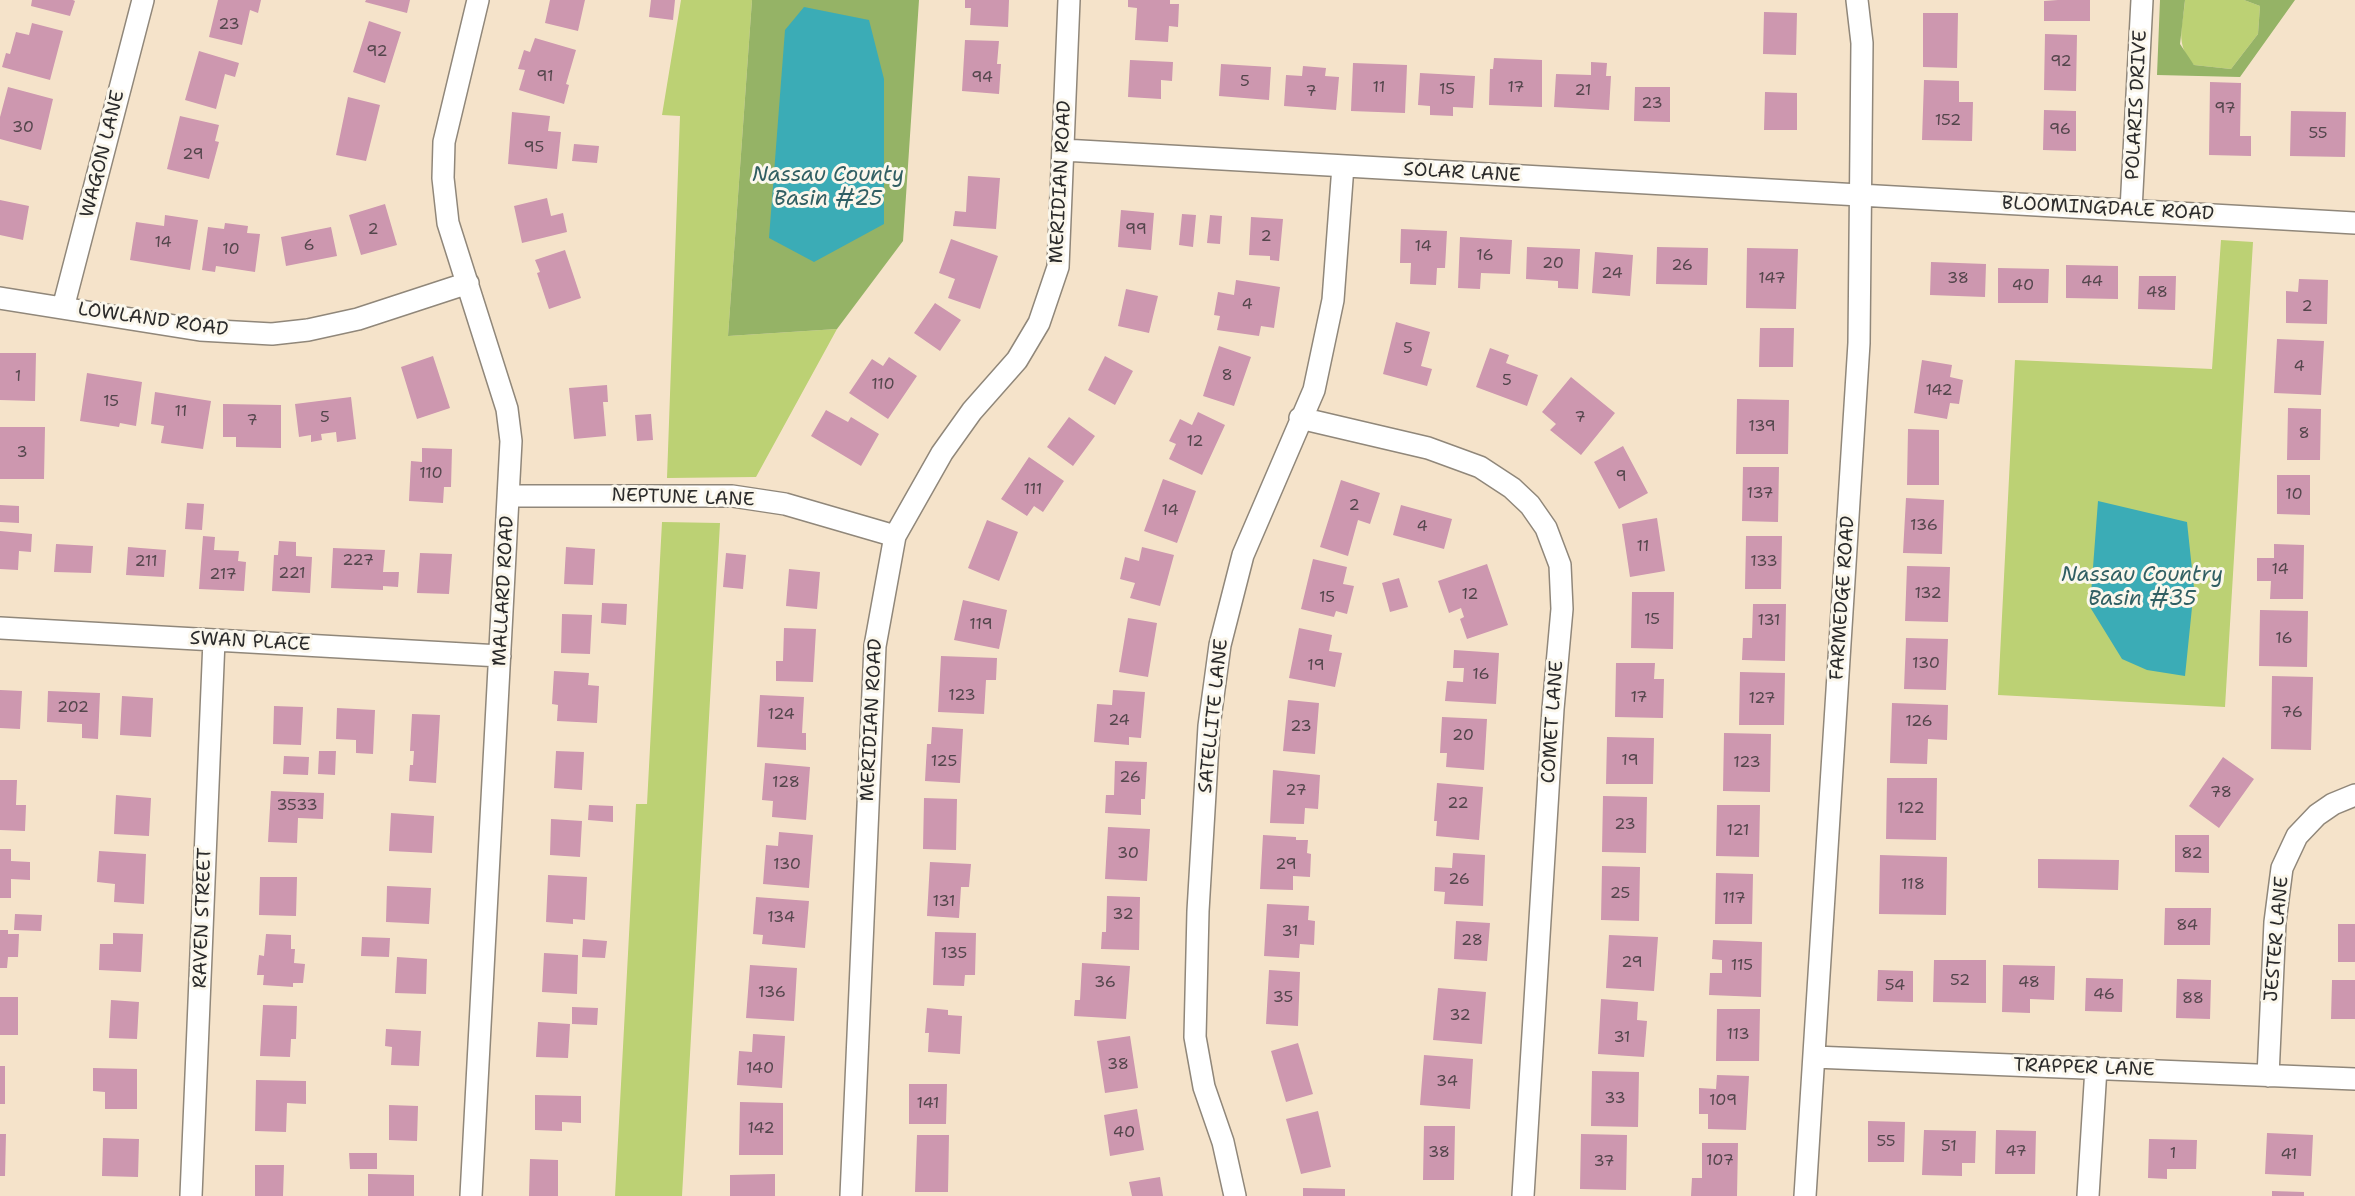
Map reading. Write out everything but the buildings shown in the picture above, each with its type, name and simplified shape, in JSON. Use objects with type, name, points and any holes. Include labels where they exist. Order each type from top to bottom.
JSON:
[{"type":"street","name":"WAGON LANE","points":[[63,308],[143,0]]},
{"type":"street","name":"MALLARD ROAD","points":[[471,1196],[511,441],[507,409],[448,223],[443,177],[444,142],[478,0]]},
{"type":"street","name":"MERIDIAN ROAD","points":[[851,1196],[874,646],[895,536],[942,453],[972,411],[1017,360],[1039,323],[1058,267],[1069,0]]},
{"type":"street","name":"FARMEDGE ROAD","points":[[1805,1196],[1859,343],[1862,43],[1857,0]]},
{"type":"street","name":"POLARIS DRIVE","points":[[2131,210],[2142,0]]},
{"type":"street","name":"SOLAR LANE","points":[[1063,150],[1860,196]]},
{"type":"street","name":"SATELLITE LANE","points":[[1235,1196],[1223,1142],[1204,1087],[1195,1037],[1198,911],[1209,726],[1220,645],[1244,555],[1314,390],[1334,300],[1343,166]]},
{"type":"street","name":"BLOOMINGDALE ROAD","points":[[1860,196],[2355,223]]},
{"type":"street","name":"LOWLAND ROAD","points":[[0,298],[200,330],[272,334],[308,330],[358,319],[468,283]]},
{"type":"street","name":"COMET LANE","points":[[1300,418],[1428,447],[1479,467],[1512,488],[1530,505],[1546,528],[1560,565],[1562,609],[1553,709],[1523,1196]]},
{"type":"street","name":"NEPTUNE LANE","points":[[509,496],[732,496],[785,504],[895,536]]},
{"type":"street","name":"SWAN PLACE","points":[[0,628],[500,656]]},
{"type":"street","name":"RAVEN STREET","points":[[191,1196],[214,640]]},
{"type":"street","name":"JESTER LANE","points":[[2268,1076],[2275,922],[2282,868],[2297,836],[2317,815],[2333,804],[2355,795]]},
{"type":"street","name":"TRAPPER LANE","points":[[1814,1057],[2355,1079]]},
{"type":"street","points":[[2088,1196],[2096,1069]]},
{"type":"green space","points":[[681,0],[752,0],[728,336],[837,329],[756,477],[667,478],[680,116],[662,115]]},
{"type":"green space","points":[[752,0],[919,0],[903,241],[837,329],[728,336]]},
{"type":"green space","points":[[2160,0],[2185,0],[2180,44],[2194,65],[2231,69],[2258,34],[2260,6],[2244,0],[2295,0],[2240,77],[2157,75]]},
{"type":"green space","points":[[2185,0],[2244,0],[2260,6],[2258,34],[2231,69],[2194,65],[2188,57],[2181,34]]},
{"type":"green space","name":"Nassau Country Basin #35","points":[[2221,240],[2253,242],[2225,707],[1998,695],[2015,360],[2212,369]]},
{"type":"green space","points":[[662,522],[720,523],[682,1196],[615,1196],[636,804],[647,804]]},
{"type":"water","name":"Nassau County Basin #25","points":[[804,7],[869,20],[884,79],[884,224],[814,262],[769,238],[785,30]]},
{"type":"water","name":"Nassau Country Basin #35","points":[[2098,501],[2187,522],[2194,588],[2185,676],[2147,670],[2122,659],[2090,607]]}]
